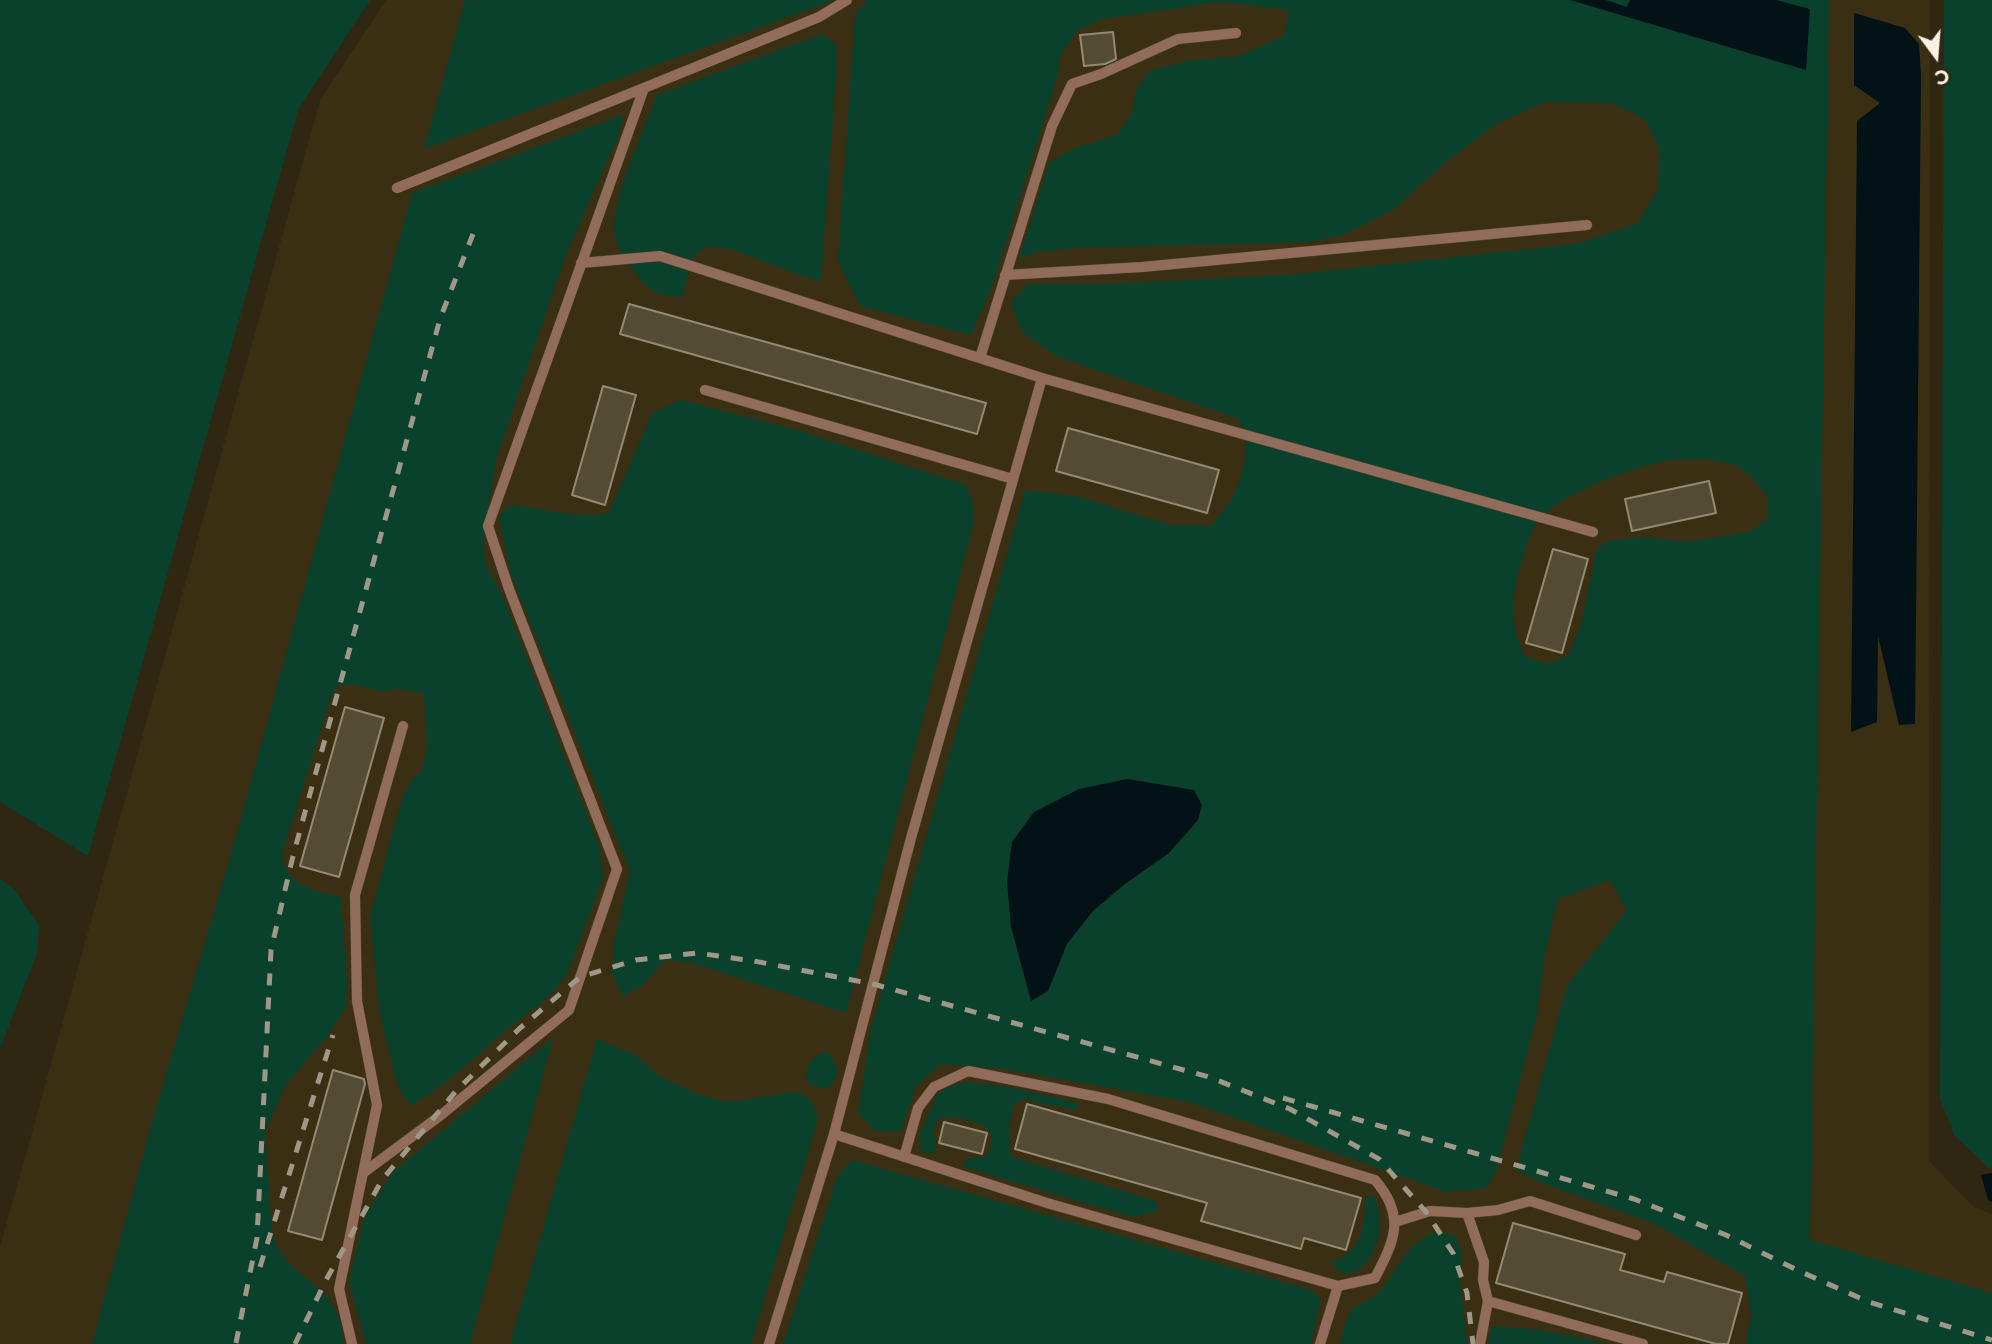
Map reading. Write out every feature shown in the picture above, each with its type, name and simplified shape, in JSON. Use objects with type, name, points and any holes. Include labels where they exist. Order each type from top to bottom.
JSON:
[{"type":"lane","points":[[397,188],[819,17],[847,0]]},
{"type":"lane","points":[[980,358],[1052,126],[1072,84],[1101,74],[1178,39],[1236,33]]},
{"type":"lane","points":[[363,1174],[441,1115],[569,1010],[617,869],[509,589],[488,526],[644,88]]},
{"type":"lane","points":[[1005,275],[1142,267],[1587,225]]},
{"type":"lane","points":[[582,263],[660,256],[1042,378],[1593,532]]},
{"type":"lane","points":[[769,1344],[834,1134],[911,838],[1042,378]]},
{"type":"lane","points":[[705,390],[1013,479]]},
{"type":"lane","points":[[352,1344],[339,1289],[377,1105],[357,1001],[355,895],[402,726]]},
{"type":"lane","points":[[834,1134],[904,1157],[1047,1203],[1338,1286],[1375,1278],[1392,1245],[1395,1222],[1389,1196],[1375,1180],[1108,1099],[968,1071],[934,1087],[918,1108],[904,1157]]},
{"type":"lane","points":[[1395,1222],[1430,1210],[1467,1213],[1498,1210],[1530,1201],[1636,1235]]},
{"type":"lane","points":[[1467,1213],[1484,1262],[1483,1280],[1488,1301],[1480,1344]]},
{"type":"lane","points":[[1320,1344],[1338,1286]]},
{"type":"lane","points":[[1488,1301],[1643,1344]]},
{"type":"shaded area","points":[[386,0],[1930,0],[1929,1161],[1974,1207],[1992,1214],[1992,1344],[0,1344],[0,1247],[320,100]]},
{"type":"shaded area","points":[[1570,0],[1606,0],[1627,7],[1630,0],[1776,0],[1810,9],[1806,70]]},
{"type":"shaded area","points":[[1854,13],[1905,28],[1919,44],[1921,76],[1915,724],[1899,725],[1878,636],[1877,722],[1851,732],[1857,121],[1880,103],[1854,85]]},
{"type":"shaded area","points":[[1127,779],[1194,790],[1202,805],[1198,820],[1169,853],[1093,911],[1067,944],[1048,991],[1031,1001],[1011,927],[1007,882],[1012,842],[1034,812],[1079,789]]},
{"type":"shaded area","points":[[1992,1173],[1992,1202],[1988,1200],[1981,1175]]},
{"type":"green space","points":[[0,0],[370,0],[298,110],[88,856],[0,802]]},
{"type":"green space","points":[[465,0],[835,0],[424,149]]},
{"type":"green space","points":[[867,0],[1829,0],[1810,1240],[1992,1293],[1992,1344],[1746,1344],[1751,1313],[1745,1276],[1655,1224],[1542,1183],[1516,1170],[1567,986],[1627,910],[1610,880],[1558,899],[1545,953],[1537,1014],[1496,1172],[1486,1188],[1447,1192],[1189,1102],[1004,1069],[940,1064],[915,1088],[901,1132],[875,1131],[858,1113],[871,1029],[1025,490],[1076,496],[1171,525],[1211,526],[1232,498],[1243,469],[1245,435],[1237,418],[1058,357],[1022,332],[1011,302],[1028,284],[1107,284],[1288,275],[1577,244],[1638,223],[1658,188],[1659,149],[1646,120],[1613,103],[1545,102],[1498,123],[1446,162],[1393,210],[1343,235],[1311,242],[1075,248],[1038,252],[1019,259],[1049,163],[1075,148],[1117,135],[1132,113],[1136,90],[1149,71],[1188,61],[1239,56],[1284,36],[1289,10],[1221,2],[1103,19],[1078,30],[1061,54],[1057,78],[991,289],[971,335],[860,306],[838,261],[855,15]],"holes":[[[1702,459],[1733,464],[1751,476],[1768,497],[1768,519],[1749,532],[1688,542],[1647,537],[1608,541],[1597,549],[1581,625],[1568,656],[1547,664],[1525,656],[1514,624],[1514,590],[1530,536],[1540,519],[1580,491],[1665,461]]]},
{"type":"green space","points":[[1944,0],[1992,0],[1992,1167],[1989,1168],[1955,1136],[1940,1099]]},
{"type":"green space","points":[[822,34],[835,43],[835,88],[821,281],[728,248],[706,247],[693,257],[682,297],[666,295],[648,287],[620,248],[615,236],[615,222],[622,186],[657,95]]},
{"type":"green space","points":[[623,115],[619,134],[567,252],[496,459],[483,547],[487,568],[504,600],[599,846],[603,877],[570,967],[547,997],[446,1082],[412,1105],[403,1096],[396,1080],[380,1015],[370,917],[402,798],[410,782],[421,771],[427,748],[424,693],[397,689],[384,692],[356,685],[339,685],[331,696],[282,855],[287,870],[299,883],[341,897],[346,1007],[326,1038],[287,1083],[265,1131],[272,1232],[278,1247],[294,1268],[330,1301],[339,1319],[344,1344],[92,1344],[149,1133],[237,833],[412,193]]},
{"type":"green space","points":[[681,400],[793,429],[966,485],[973,503],[973,526],[846,1013],[692,963],[665,960],[641,987],[623,996],[612,974],[614,944],[630,871],[511,574],[499,516],[511,505],[573,514],[609,513],[652,413]]},
{"type":"green space","points":[[0,879],[14,889],[39,925],[37,953],[0,1049]]},
{"type":"green space","points":[[553,1038],[470,1344],[366,1344],[349,1281],[364,1218],[392,1173]]},
{"type":"green space","points":[[597,1039],[635,1055],[659,1076],[700,1095],[727,1102],[798,1092],[812,1102],[818,1119],[751,1344],[510,1344]]},
{"type":"green space","points":[[827,1051],[838,1072],[833,1084],[823,1089],[810,1085],[807,1069],[812,1060]]},
{"type":"green space","points":[[969,1082],[1008,1087],[1075,1102],[1079,1107],[1075,1110],[1022,1099],[1013,1107],[1009,1130],[1010,1154],[1015,1158],[1156,1201],[1158,1211],[1133,1217],[967,1168],[963,1163],[969,1158],[987,1156],[992,1144],[990,1131],[966,1120],[938,1118],[934,1132],[935,1154],[924,1153],[919,1146],[920,1135],[938,1093],[953,1085]]},
{"type":"green space","points":[[852,1160],[1311,1290],[1321,1299],[1311,1344],[783,1344],[837,1177]]},
{"type":"green space","points":[[1373,1195],[1379,1211],[1380,1229],[1376,1245],[1360,1269],[1350,1273],[1340,1272],[1331,1262],[1350,1252],[1356,1244],[1364,1218],[1366,1197]]},
{"type":"green space","points":[[1438,1231],[1455,1236],[1462,1254],[1459,1275],[1467,1344],[1340,1344],[1350,1312],[1377,1294],[1409,1250]]},
{"type":"green space","points":[[1496,1326],[1541,1330],[1609,1344],[1488,1344],[1490,1331]]},
{"type":"building","points":[[1113,32],[1116,59],[1105,64],[1084,66],[1080,35]]},
{"type":"building","points":[[629,304],[986,403],[977,434],[620,334]]},
{"type":"building","points":[[603,386],[636,395],[605,505],[572,495]]},
{"type":"building","points":[[1068,428],[1219,470],[1207,513],[1056,471]]},
{"type":"building","points":[[1709,481],[1716,513],[1632,531],[1625,499]]},
{"type":"building","points":[[1553,549],[1588,559],[1562,653],[1526,643]]},
{"type":"building","points":[[345,707],[384,718],[339,877],[300,866]]},
{"type":"building","points":[[333,1070],[364,1079],[365,1084],[322,1240],[288,1231]]},
{"type":"building","points":[[1027,1104],[1361,1198],[1346,1250],[1304,1238],[1301,1249],[1201,1221],[1207,1203],[1015,1149]]},
{"type":"building","points":[[944,1122],[987,1133],[982,1154],[939,1143]]},
{"type":"building","points":[[1513,1223],[1625,1254],[1620,1270],[1664,1282],[1667,1272],[1742,1293],[1728,1344],[1716,1344],[1496,1283]]},
{"type":"railway","points":[[236,1343],[257,1238],[271,950],[293,856],[440,319],[473,234]]},
{"type":"railway","points":[[295,1344],[326,1280],[382,1180],[456,1091],[519,1029],[580,977],[636,960],[697,953],[873,984],[1209,1077],[1290,1109],[1379,1159],[1426,1212],[1453,1253],[1467,1293],[1473,1344]]},
{"type":"railway","points":[[260,1267],[333,1035]]},
{"type":"railway","points":[[1283,1098],[1634,1199],[1726,1235],[1869,1302],[1992,1340]]}]
